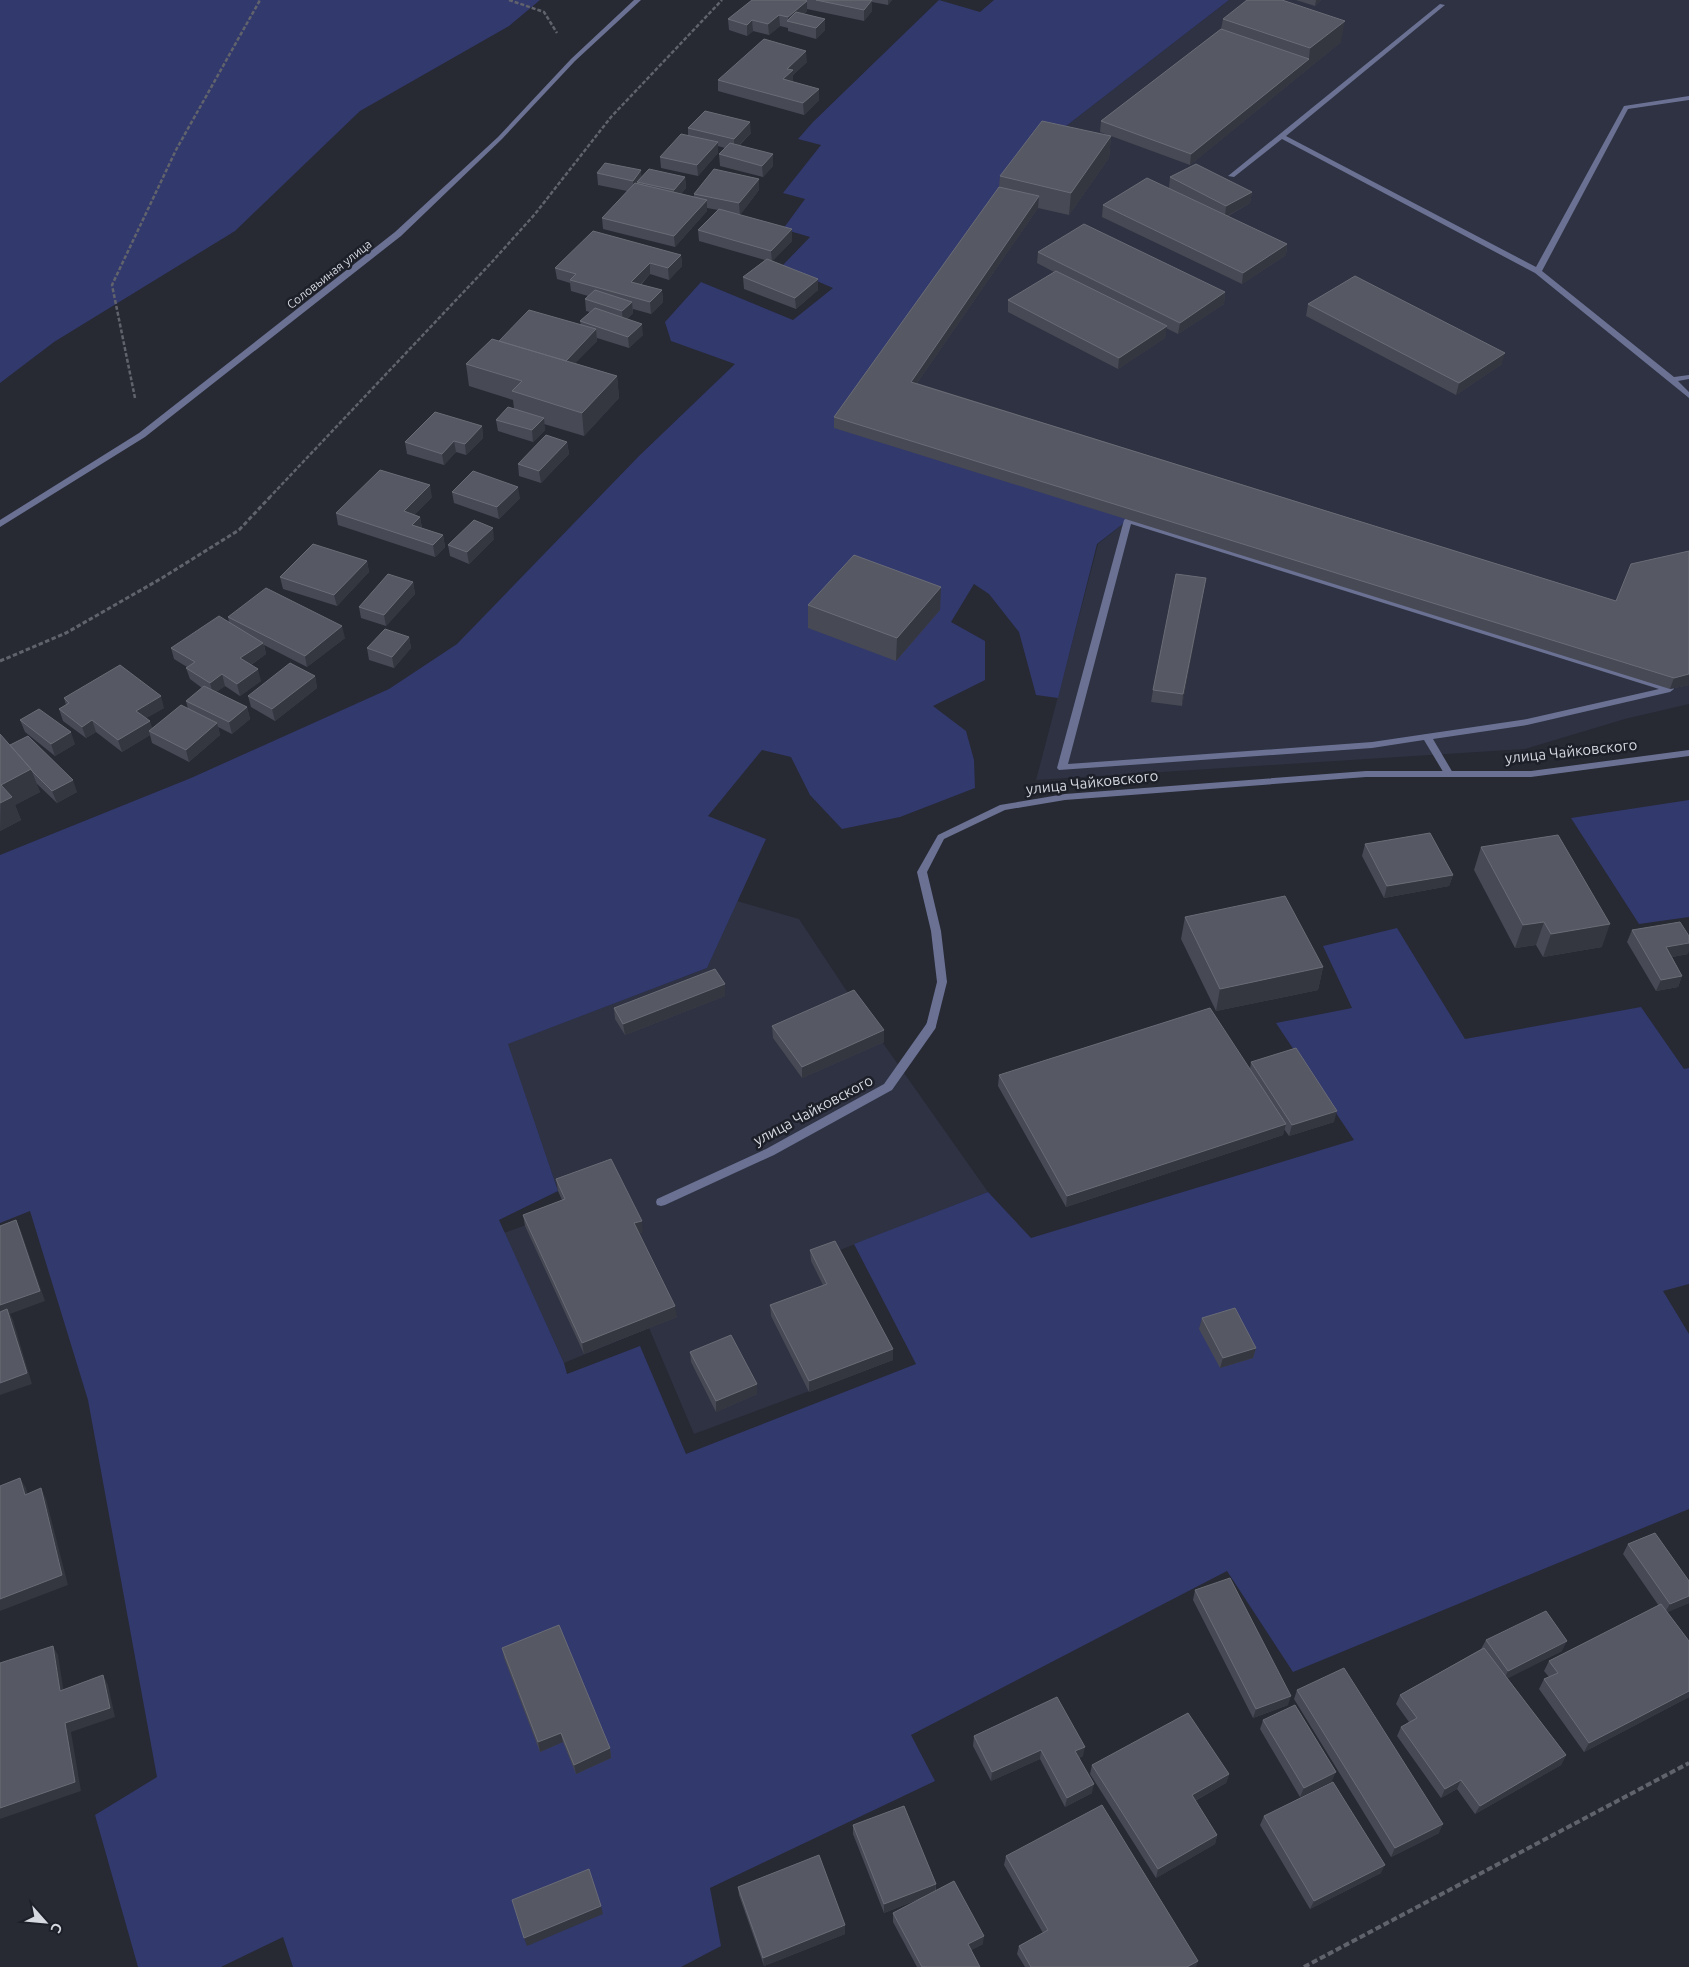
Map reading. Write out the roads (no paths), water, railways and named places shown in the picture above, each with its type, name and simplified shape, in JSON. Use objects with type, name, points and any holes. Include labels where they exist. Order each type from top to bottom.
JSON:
[{"type":"street","name":"Соловьиная улица","points":[[0,524],[142,435],[398,234],[500,138],[573,60],[638,0]]},
{"type":"street","points":[[1232,176],[1442,5]]},
{"type":"street","points":[[1538,271],[1626,107],[1689,98]]},
{"type":"street","points":[[1281,136],[1538,271],[1689,396]]},
{"type":"street","points":[[1672,380],[1689,377]]},
{"type":"street","points":[[1128,520],[1670,690],[1527,722],[1428,737],[1372,745],[1062,768],[1128,520]]},
{"type":"street","points":[[1428,737],[1448,774]]},
{"type":"street","name":"улица Чайковского","points":[[661,1202],[770,1152],[888,1087],[932,1026],[942,982],[936,931],[922,872],[941,836],[1003,808],[1065,797],[1366,774],[1531,774],[1689,753]]}]
